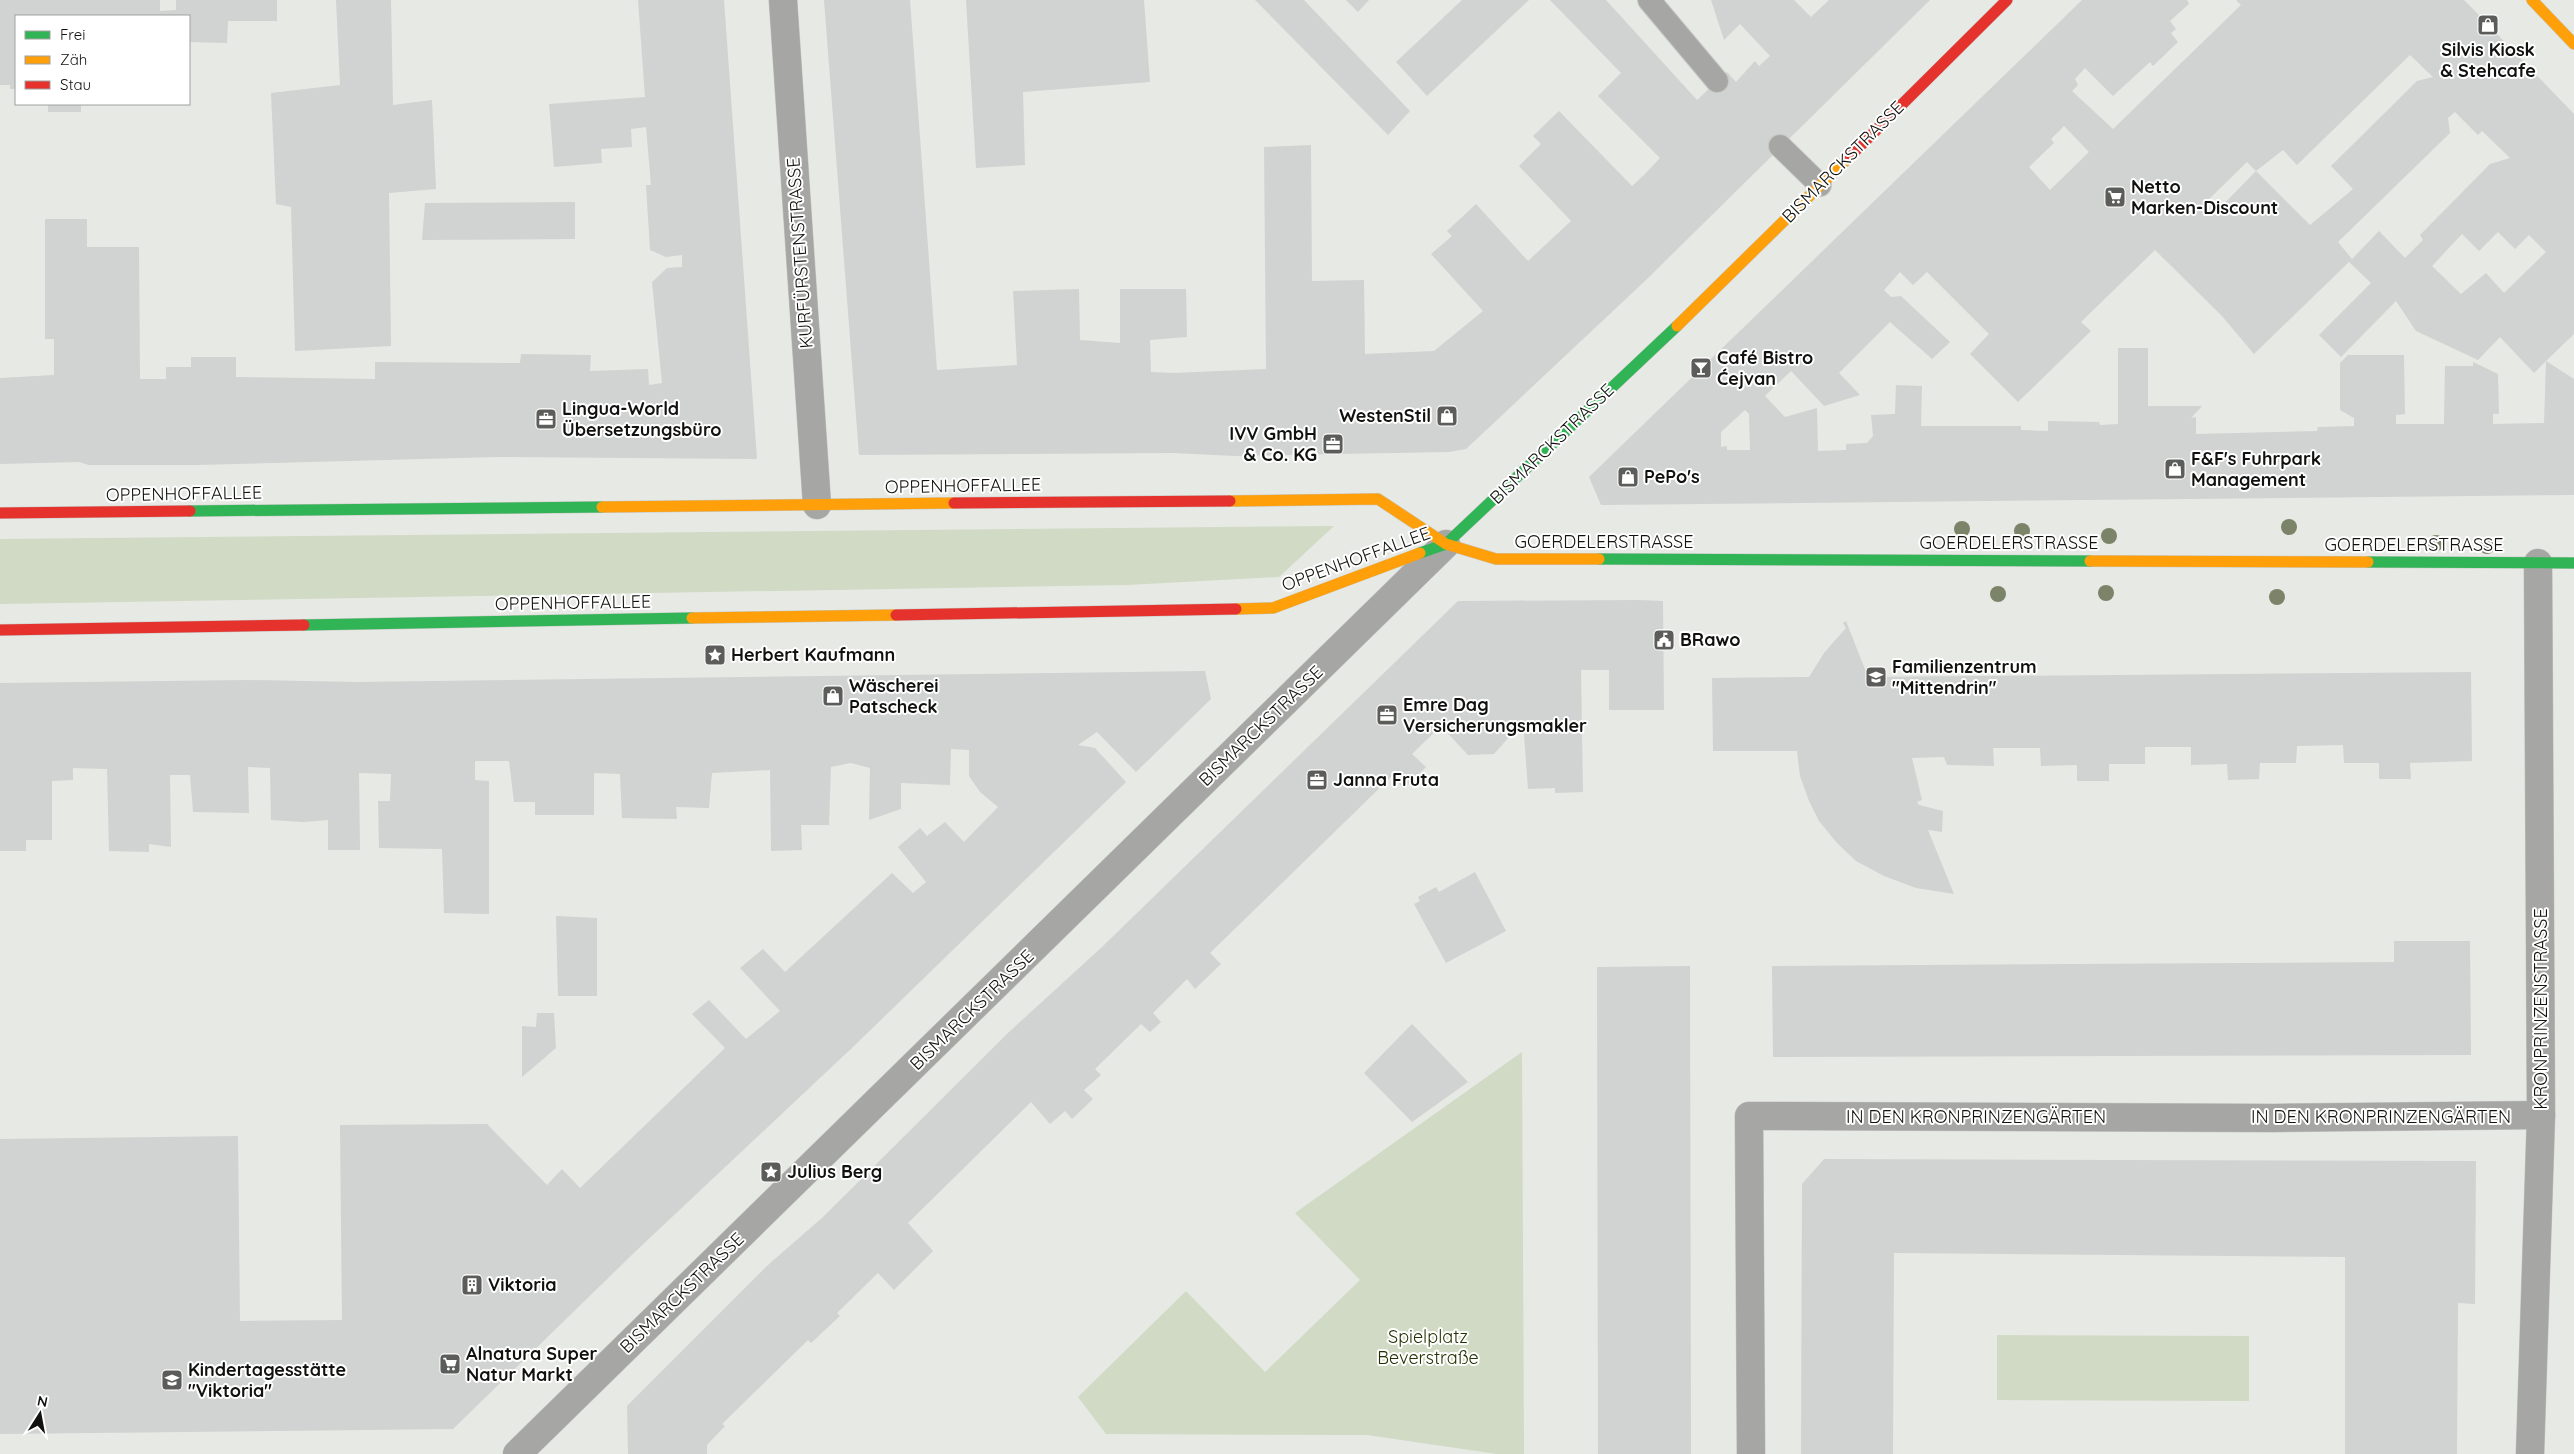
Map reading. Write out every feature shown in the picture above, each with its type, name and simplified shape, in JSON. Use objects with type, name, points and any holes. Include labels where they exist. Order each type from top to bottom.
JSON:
[{"type":"street","name":"KURFÜRSTENSTRASSE","points":[[783,0],[817,505]]},
{"type":"street","name":"BISMARCKSTRASSE","points":[[517,1454],[1446,544],[1710,294],[2007,0]]},
{"type":"street","points":[[2532,0],[2574,44]]},
{"type":"street","name":"OPPENHOFFALLEE","points":[[0,513],[1378,499],[1446,544]]},
{"type":"street","name":"OPPENHOFFALLEE","points":[[0,630],[1273,608],[1446,544]]},
{"type":"street","name":"GOERDELERSTRASSE","points":[[1446,544],[1496,559],[2574,563]]},
{"type":"street","name":"KRONPRINZENSTRASSE","points":[[2530,1454],[2541,1115],[2538,563]]},
{"type":"street","name":"IN DEN KRONPRINZENGÄRTEN","points":[[1751,1454],[1748,1116],[2284,1118],[2541,1115]]},
{"type":"lane","points":[[1650,0],[1717,81]]},
{"type":"lane","points":[[1780,146],[1820,185]]},
{"type":"green space","points":[[1334,526],[1279,577],[1127,585],[0,604],[0,539]]},
{"type":"green space","name":"Spielplatz Beverstraße","points":[[1522,1052],[1524,1454],[1497,1454],[1367,1435],[1106,1434],[1078,1397],[1186,1291],[1265,1372],[1360,1280],[1295,1213]]},
{"type":"green space","points":[[1997,1335],[2249,1336],[2249,1401],[1997,1400]]},
{"type":"building","points":[[0,0],[160,0],[160,11],[176,10],[176,0],[277,0],[277,21],[228,21],[227,43],[190,42],[190,15],[15,15],[15,89],[10,89],[10,85],[0,85]]},
{"type":"building","points":[[336,0],[391,0],[393,105],[432,100],[436,189],[389,193],[391,346],[295,351],[291,207],[276,204],[271,93],[340,85]]},
{"type":"building","points":[[638,0],[724,0],[757,459],[497,457],[196,465],[89,465],[79,462],[0,464],[0,378],[54,375],[54,339],[45,339],[45,219],[87,219],[87,247],[139,247],[140,379],[166,379],[166,367],[191,367],[191,357],[236,357],[236,377],[375,379],[375,362],[520,363],[521,354],[591,355],[590,371],[648,369],[649,385],[662,383],[652,282],[667,268],[682,267],[682,255],[666,257],[650,250],[646,185],[651,185],[646,127],[631,129],[632,147],[601,149],[602,163],[554,167],[549,104],[645,97]]},
{"type":"building","points":[[824,0],[910,0],[937,370],[1017,365],[1013,291],[1079,289],[1080,340],[1120,343],[1120,289],[1186,289],[1187,337],[1150,340],[1151,372],[1173,373],[1266,369],[1264,147],[1311,145],[1312,281],[1364,280],[1365,354],[1434,351],[1483,311],[1431,254],[1452,236],[1447,231],[1476,204],[1528,261],[1571,221],[1519,166],[1541,144],[1533,136],[1559,111],[1632,186],[1645,174],[1660,158],[1598,96],[1621,73],[1550,0],[1606,0],[1697,100],[1727,72],[1736,82],[1755,61],[1759,66],[1770,56],[1740,24],[1724,40],[1711,0],[1794,0],[1811,17],[1829,0],[1930,0],[1646,280],[1466,449],[1449,452],[1235,456],[1173,453],[859,455]]},
{"type":"building","points":[[966,0],[1144,0],[1150,82],[1023,92],[1025,165],[976,168]]},
{"type":"building","points":[[1255,0],[1304,0],[1410,111],[1388,135]]},
{"type":"building","points":[[1346,0],[1369,0],[1358,12]]},
{"type":"building","points":[[1462,0],[1529,0],[1427,96],[1396,62]]},
{"type":"building","points":[[2082,0],[2187,0],[2189,4],[2170,21],[2176,29],[2171,33],[2178,42],[2153,66],[2150,62],[2113,96],[2085,68],[2075,79],[2078,85],[2072,91],[2113,129],[2241,5],[2236,0],[2464,0],[2574,114],[2574,334],[2546,361],[2574,379],[2574,495],[1601,505],[1589,477]],"holes":[[[2410,55],[2433,77],[2417,81],[2331,166],[2353,189],[2310,225],[2256,171],[2283,150],[2297,165]],[[2455,112],[2478,135],[2482,131],[2510,158],[2490,164],[2420,235],[2423,240],[2405,258],[2379,231],[2352,259],[2338,242],[2450,133],[2448,118]],[[2064,126],[2089,152],[2050,190],[2029,167],[2054,143],[2051,139]],[[2247,162],[2256,171],[2212,216],[2202,206]],[[2498,232],[2515,249],[2529,235],[2546,252],[2504,293],[2486,273],[2461,294],[2432,266],[2462,234],[2479,251]],[[2155,250],[2221,315],[2254,354],[2349,262],[2371,283],[2319,335],[2341,357],[2396,301],[2416,331],[2478,360],[2500,337],[2534,373],[2546,361],[2544,423],[2493,424],[2493,414],[2499,414],[2498,374],[2473,362],[2473,366],[2445,366],[2444,424],[2396,424],[2396,415],[2405,414],[2404,355],[2348,355],[2340,363],[2340,410],[2354,418],[2354,426],[2318,427],[2317,431],[2196,434],[2196,417],[2191,418],[2202,406],[2148,406],[2148,348],[2118,348],[2118,424],[2100,425],[2099,422],[2048,421],[2048,431],[2021,430],[2021,426],[1921,426],[1922,386],[1896,385],[1895,414],[1871,415],[1873,436],[1867,443],[1846,444],[1846,450],[1818,451],[1817,408],[1785,417],[1765,396],[1791,371],[1824,406],[1860,395],[1839,373],[1890,322],[1932,359],[1950,342],[1901,296],[1891,297],[1884,290],[1900,272],[1913,285],[1927,272],[1989,334],[1970,354],[2018,402],[2091,331],[2081,322]],[[1745,410],[1749,414],[1750,450],[1727,450],[1727,446],[1721,447],[1721,432]]]},
{"type":"building","points":[[48,105],[81,105],[81,112],[48,112]]},
{"type":"building","points":[[575,202],[575,239],[422,240],[425,203]]},
{"type":"building","points":[[1458,601],[1663,601],[1664,710],[1609,710],[1609,670],[1581,670],[1583,792],[1555,793],[1555,788],[1528,789],[1523,721],[1508,722],[1510,736],[1494,754],[1468,755],[1441,726],[1412,754],[1426,767],[1404,789],[1392,776],[1210,953],[1221,964],[1195,989],[1187,979],[1153,1013],[1161,1022],[1150,1032],[1141,1024],[1095,1069],[1101,1075],[1084,1090],[1093,1099],[1072,1119],[1065,1111],[1050,1124],[1031,1102],[908,1223],[933,1251],[894,1290],[878,1273],[837,1313],[840,1316],[811,1343],[808,1340],[722,1424],[725,1426],[707,1445],[707,1454],[628,1454],[627,1406],[768,1265],[823,1217],[1009,1032],[1102,947]]},
{"type":"building","points":[[1846,621],[1868,677],[2471,672],[2472,761],[2410,763],[2411,779],[2379,779],[2379,763],[2344,763],[2343,745],[2297,746],[2296,763],[2260,763],[2259,779],[2228,780],[2227,764],[2191,765],[2191,747],[2145,747],[2145,764],[2109,764],[2109,781],[2077,781],[2077,765],[2041,766],[2040,748],[1993,748],[1994,766],[1947,765],[1944,757],[1912,758],[1922,800],[1917,802],[1919,805],[1943,811],[1942,832],[1928,830],[1954,894],[1916,888],[1884,876],[1856,861],[1837,843],[1819,821],[1809,801],[1800,776],[1797,751],[1713,751],[1712,678],[1809,677],[1824,653],[1846,628],[1843,623]]},
{"type":"building","points":[[1205,671],[1211,699],[1136,772],[1097,732],[1078,745],[1095,748],[1126,782],[854,1046],[638,1249],[453,1429],[0,1434],[0,1139],[238,1136],[240,1321],[342,1320],[340,1125],[487,1124],[547,1185],[562,1169],[580,1188],[725,1048],[692,1014],[709,1000],[746,1039],[780,1011],[740,968],[763,949],[785,972],[892,873],[913,893],[926,882],[898,847],[920,828],[927,836],[945,822],[964,842],[998,807],[980,792],[969,776],[969,750],[951,749],[950,785],[901,783],[901,809],[869,820],[870,768],[851,763],[831,767],[829,825],[801,825],[802,850],[771,851],[770,770],[712,773],[709,808],[676,807],[677,819],[622,818],[620,774],[594,773],[594,815],[535,815],[535,802],[514,802],[509,761],[475,761],[475,780],[489,781],[489,914],[444,913],[442,849],[379,848],[378,801],[390,801],[391,774],[359,773],[360,850],[328,850],[328,820],[303,822],[271,820],[270,768],[248,767],[249,813],[193,812],[190,775],[170,775],[171,847],[149,844],[149,852],[109,851],[107,769],[73,768],[73,780],[52,781],[52,840],[26,840],[26,851],[0,851],[0,683],[248,680],[358,682]]},
{"type":"building","points":[[1475,872],[1506,931],[1446,963],[1414,904],[1420,901],[1418,897],[1436,887],[1439,892]]},
{"type":"building","points":[[556,916],[597,918],[597,996],[558,996]]},
{"type":"building","points":[[2394,941],[2470,941],[2471,1055],[1773,1057],[1772,966],[2394,962]]},
{"type":"building","points":[[1690,966],[1691,1454],[1598,1454],[1597,967]]},
{"type":"building","points":[[537,1013],[554,1013],[556,1048],[522,1077],[522,1026],[536,1027]]},
{"type":"building","points":[[1412,1024],[1468,1082],[1412,1122],[1364,1073]]},
{"type":"building","points":[[1824,1159],[2476,1161],[2475,1304],[2458,1303],[2457,1454],[2345,1454],[2345,1257],[1894,1253],[1893,1454],[1801,1454],[1802,1184]]},
{"type":"traffic: fast","points":[[1420,553],[1446,544],[1677,326]]},
{"type":"traffic: fast","points":[[190,511],[602,507]]},
{"type":"traffic: fast","points":[[1599,559],[2090,561]]},
{"type":"traffic: fast","points":[[2368,562],[2574,563]]},
{"type":"traffic: fast","points":[[304,625],[692,618]]},
{"type":"traffic: slow","points":[[2532,0],[2574,44]]},
{"type":"traffic: slow","points":[[1677,326],[1848,158]]},
{"type":"traffic: slow","points":[[1230,501],[1378,499],[1446,544],[1496,559],[1599,559]]},
{"type":"traffic: slow","points":[[602,507],[954,503]]},
{"type":"traffic: slow","points":[[1236,609],[1273,608],[1420,553]]},
{"type":"traffic: slow","points":[[2090,561],[2368,562]]},
{"type":"traffic: slow","points":[[692,618],[896,615]]},
{"type":"traffic: jam","points":[[1848,158],[2007,0]]},
{"type":"traffic: jam","points":[[954,503],[1230,501]]},
{"type":"traffic: jam","points":[[0,513],[190,511]]},
{"type":"traffic: jam","points":[[896,615],[1236,609]]},
{"type":"traffic: jam","points":[[0,630],[304,625]]},
{"type":"place","name":"Silvis Kiosk & Stehcafe","points":[[2488,25]]},
{"type":"place","name":"Netto Marken-Discount","points":[[2115,197]]},
{"type":"place","name":"Café Bistro Ćejvan","points":[[1701,368]]},
{"type":"place","name":"WestenStil","points":[[1447,416]]},
{"type":"place","name":"Lingua-World Übersetzungsbüro","points":[[546,419]]},
{"type":"place","name":"IVV GmbH & Co. KG","points":[[1333,444]]},
{"type":"place","name":"F&F's Fuhrpark Management","points":[[2175,469]]},
{"type":"place","name":"PePo's","points":[[1628,477]]},
{"type":"place","name":"BRawo","points":[[1664,640]]},
{"type":"place","name":"Herbert Kaufmann","points":[[715,655]]},
{"type":"place","name":"Familienzentrum \"Mittendrin\"","points":[[1876,677]]},
{"type":"place","name":"Wäscherei Patscheck","points":[[833,696]]},
{"type":"place","name":"Emre Dag Versicherungsmakler","points":[[1387,715]]},
{"type":"place","name":"Janna Fruta","points":[[1317,780]]},
{"type":"place","name":"Julius Berg","points":[[771,1172]]},
{"type":"place","name":"Viktoria","points":[[472,1285]]},
{"type":"place","name":"Alnatura Super Natur Markt","points":[[450,1364]]},
{"type":"place","name":"Kindertagesstätte \"Viktoria\"","points":[[172,1380]]}]
